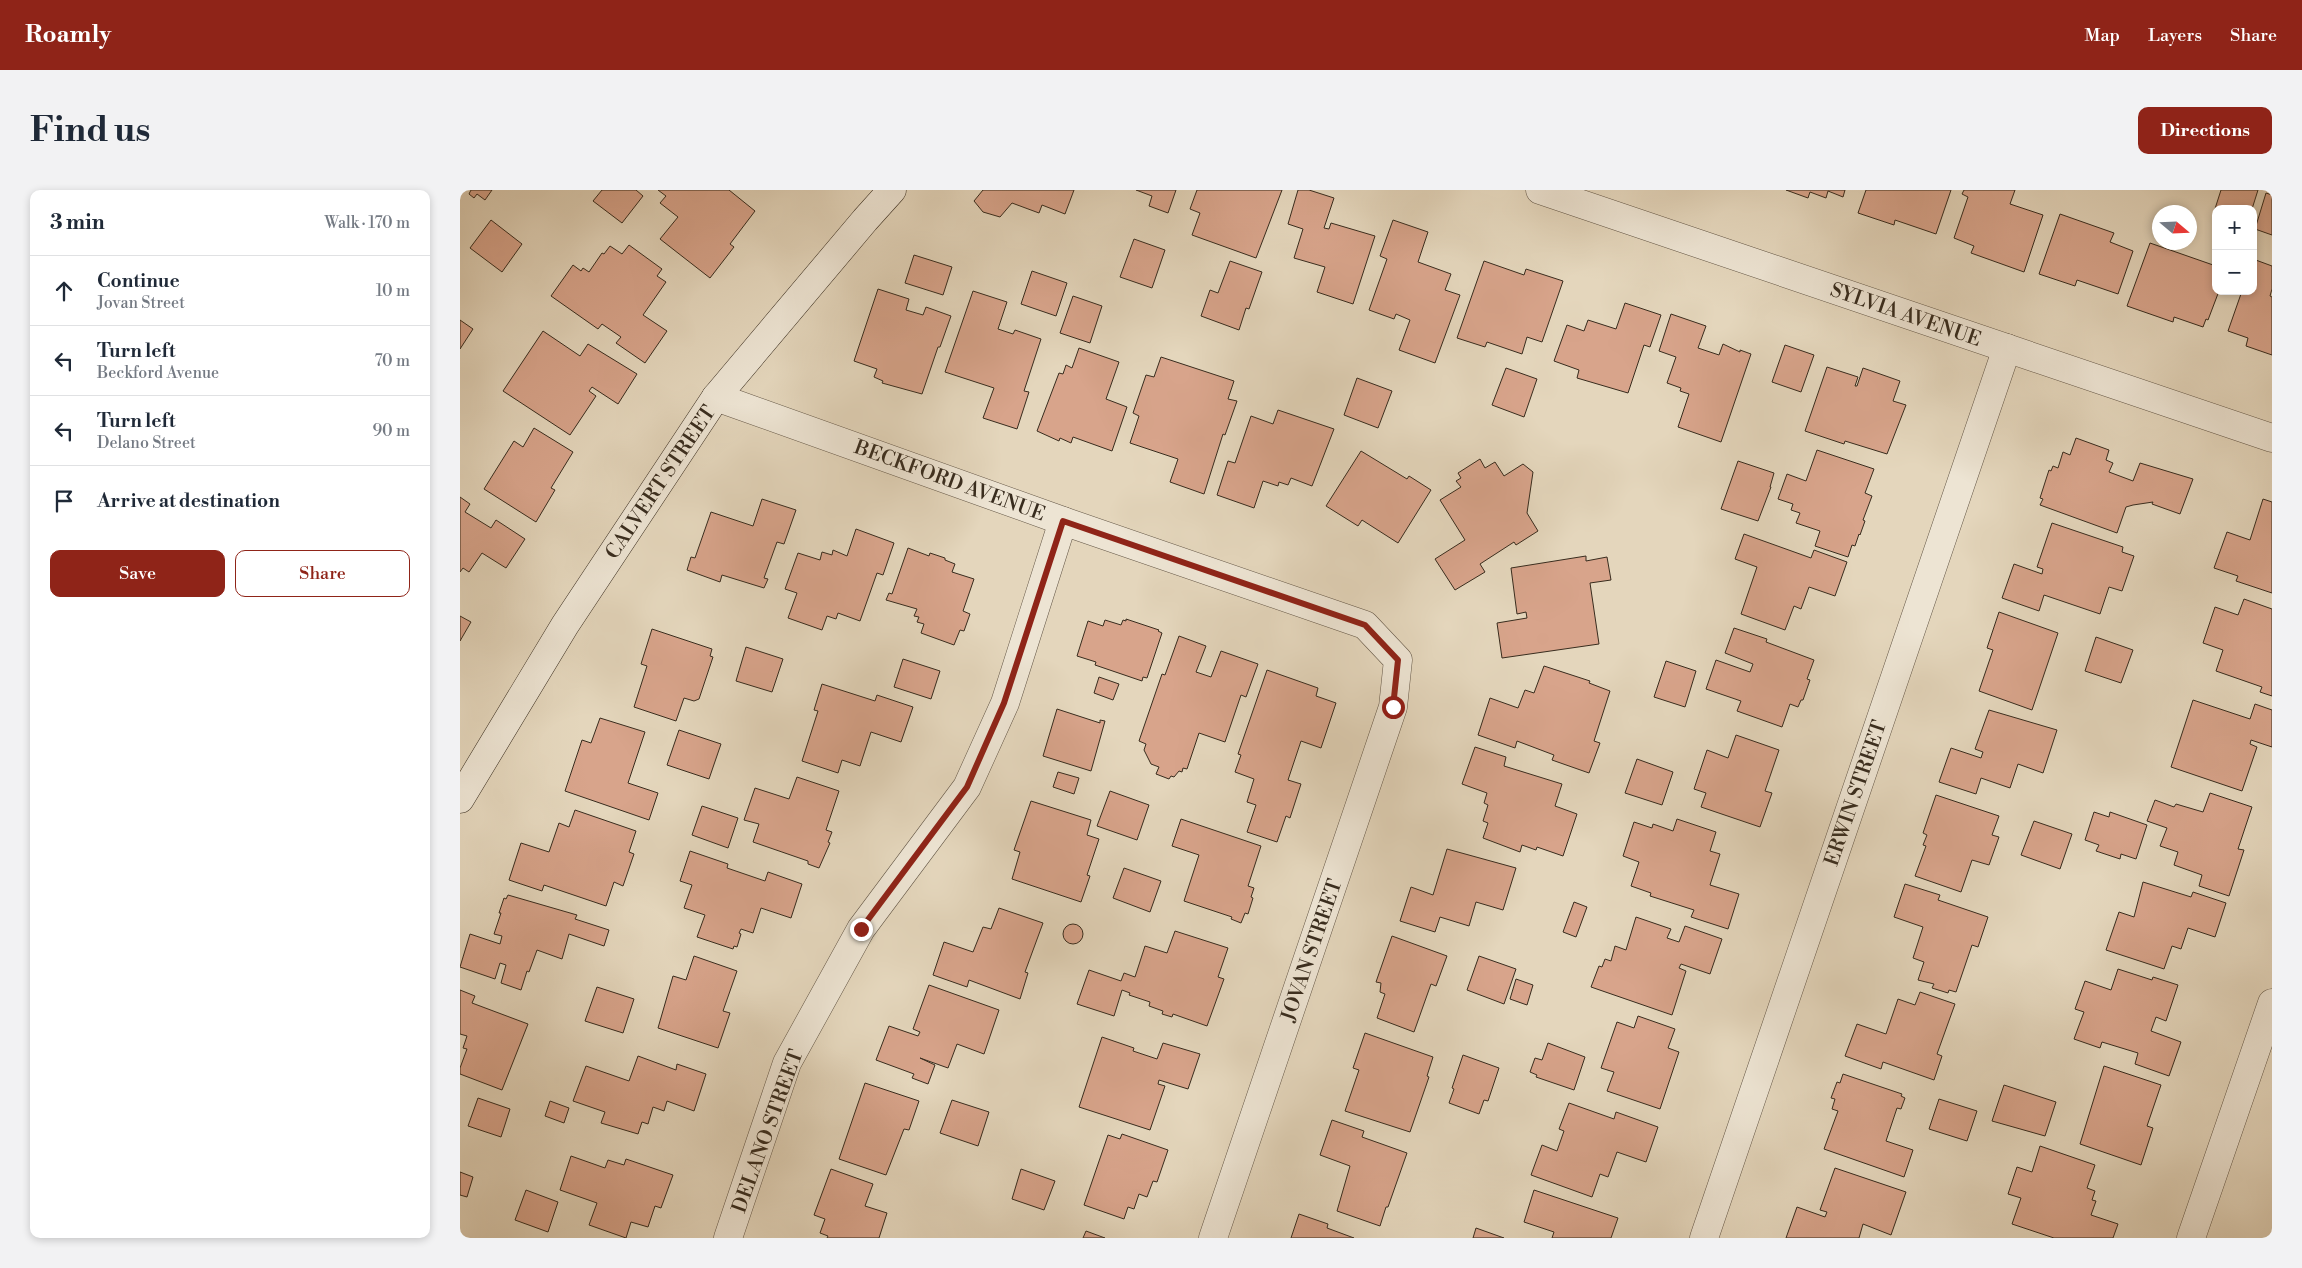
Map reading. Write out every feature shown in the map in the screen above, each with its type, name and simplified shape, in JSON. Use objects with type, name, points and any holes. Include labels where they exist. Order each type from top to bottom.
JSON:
[{"type":"street","name":"CALVERT STREET","points":[[460,798],[565,625],[716,397],[892,190]]},
{"type":"street","name":"SYLVIA AVENUE","points":[[1540,190],[2272,438]]},
{"type":"street","name":"ERWIN STREET","points":[[1704,1238],[2007,348]]},
{"type":"street","name":"BECKFORD AVENUE","points":[[716,397],[1063,521],[1365,625],[1398,660]]},
{"type":"street","name":"DELANO STREET","points":[[728,1238],[787,1063],[861,929],[967,787],[1004,703],[1063,521]]},
{"type":"street","name":"JOVAN STREET","points":[[1213,1238],[1393,707],[1398,660]]},
{"type":"street","points":[[2192,1238],[2272,1003]]},
{"type":"building","points":[[471,190],[492,190],[485,200],[477,194],[474,198],[469,194]]},
{"type":"building","points":[[602,190],[636,190],[643,196],[622,223],[593,201]]},
{"type":"building","points":[[658,190],[729,190],[755,211],[730,244],[734,247],[710,278],[660,239],[678,217],[660,203],[666,196]]},
{"type":"building","points":[[983,190],[1074,190],[1065,214],[1042,205],[1039,213],[1012,203],[1000,217],[983,212],[974,201]]},
{"type":"building","points":[[1136,190],[1176,190],[1168,213],[1149,206],[1152,196]]},
{"type":"building","points":[[1197,190],[1282,190],[1256,258],[1192,235],[1200,213],[1190,209]]},
{"type":"building","points":[[1298,190],[1309,190],[1334,198],[1324,228],[1329,229],[1331,223],[1375,236],[1353,304],[1317,292],[1325,267],[1294,258],[1303,229],[1288,224]]},
{"type":"building","points":[[1786,190],[1845,190],[1843,197],[1828,191],[1826,198],[1810,192],[1808,198]]},
{"type":"building","points":[[1866,190],[1951,190],[1936,234],[1895,220],[1894,225],[1858,213]]},
{"type":"building","points":[[1964,190],[2015,190],[2010,204],[2043,215],[2024,272],[1971,253],[1974,246],[1954,238],[1968,197],[1962,194]]},
{"type":"building","points":[[2221,190],[2258,190],[2253,205],[2216,205]]},
{"type":"building","points":[[2266,193],[2272,195],[2272,235],[2257,230],[2257,222]]},
{"type":"building","points":[[2060,214],[2114,233],[2110,242],[2133,251],[2118,294],[2077,280],[2075,286],[2039,274]]},
{"type":"building","points":[[491,220],[522,244],[502,272],[470,248]]},
{"type":"building","points":[[1393,220],[1428,232],[1418,262],[1451,274],[1445,290],[1460,295],[1435,363],[1399,350],[1410,320],[1396,314],[1394,319],[1369,310],[1387,259],[1380,256]]},
{"type":"building","points":[[1134,239],[1165,250],[1152,288],[1120,277]]},
{"type":"building","points":[[2150,243],[2152,244],[2152,250],[2170,250],[2212,265],[2212,295],[2217,295],[2208,320],[2206,319],[2203,327],[2174,317],[2173,322],[2127,306]]},
{"type":"building","points":[[629,245],[662,269],[657,276],[666,282],[643,315],[667,331],[645,363],[616,343],[621,337],[602,324],[598,329],[551,296],[573,265],[581,271],[583,268],[589,272],[602,253],[604,254],[610,246],[622,254]]},
{"type":"building","points":[[914,255],[952,267],[943,295],[905,283]]},
{"type":"building","points":[[2257,260],[2272,266],[2272,289],[2270,296],[2272,297],[2272,355],[2246,346],[2248,338],[2228,331],[2241,295],[2257,295]]},
{"type":"building","points":[[1230,261],[1262,272],[1249,309],[1246,308],[1239,330],[1201,316],[1210,290],[1218,293]]},
{"type":"building","points":[[1484,261],[1524,275],[1526,269],[1563,281],[1542,342],[1527,337],[1522,354],[1487,342],[1485,347],[1457,338]]},
{"type":"building","points":[[1032,271],[1067,283],[1056,316],[1021,304]]},
{"type":"building","points":[[878,289],[909,299],[906,310],[923,315],[926,307],[951,316],[922,394],[882,383],[883,381],[874,377],[877,369],[854,361]]},
{"type":"building","points":[[973,291],[1007,302],[998,329],[1013,334],[1015,330],[1041,339],[1024,391],[1029,392],[1017,429],[983,418],[994,388],[945,372]]},
{"type":"building","points":[[1073,296],[1102,306],[1090,343],[1060,333]]},
{"type":"building","points":[[1625,303],[1661,315],[1650,347],[1644,345],[1628,393],[1577,378],[1579,370],[1554,361],[1567,325],[1584,331],[1588,320],[1616,329]]},
{"type":"building","points":[[1671,314],[1706,326],[1698,348],[1719,355],[1723,344],[1740,352],[1740,350],[1751,354],[1721,442],[1678,427],[1689,394],[1680,391],[1681,388],[1667,383],[1676,357],[1659,351]]},
{"type":"building","points":[[460,320],[473,329],[460,349]]},
{"type":"building","points":[[543,331],[580,356],[588,344],[637,374],[618,404],[592,387],[589,391],[596,396],[570,435],[503,391]]},
{"type":"building","points":[[1785,345],[1814,355],[1801,392],[1772,382]]},
{"type":"building","points":[[1079,348],[1119,362],[1106,399],[1127,407],[1112,451],[1073,437],[1071,443],[1060,438],[1059,441],[1037,431],[1059,373],[1063,374],[1066,365],[1072,368]]},
{"type":"building","points":[[1161,357],[1234,381],[1228,399],[1237,401],[1225,435],[1223,434],[1204,494],[1170,482],[1178,459],[1130,443],[1139,416],[1133,413],[1146,375],[1154,377]]},
{"type":"building","points":[[1827,367],[1858,377],[1855,386],[1857,386],[1863,368],[1900,381],[1893,401],[1906,405],[1887,454],[1845,441],[1844,444],[1805,431]]},
{"type":"building","points":[[1506,368],[1537,379],[1524,417],[1492,405]]},
{"type":"building","points":[[1357,378],[1392,391],[1378,428],[1344,415]]},
{"type":"building","points":[[1278,410],[1334,429],[1312,486],[1291,478],[1288,485],[1279,482],[1278,486],[1263,481],[1254,508],[1217,495],[1228,461],[1235,463],[1251,416],[1273,424]]},
{"type":"building","points":[[534,428],[573,452],[551,488],[555,490],[536,522],[484,489],[514,441],[523,447]]},
{"type":"building","points":[[2076,438],[2109,450],[2106,460],[2113,463],[2109,472],[2133,481],[2140,463],[2193,479],[2180,514],[2152,504],[2153,502],[2126,507],[2117,533],[2040,505],[2043,499],[2040,498],[2049,470],[2051,471],[2053,466],[2058,468],[2063,452],[2070,455]]},
{"type":"building","points":[[1817,450],[1874,469],[1865,493],[1872,496],[1863,520],[1865,521],[1855,546],[1852,545],[1848,557],[1815,546],[1820,531],[1796,523],[1800,513],[1791,510],[1793,504],[1778,499],[1787,474],[1806,481]]},
{"type":"building","points":[[1361,451],[1407,479],[1409,476],[1431,490],[1398,543],[1362,520],[1358,526],[1326,506]]},
{"type":"building","points":[[1480,459],[1485,468],[1495,462],[1504,476],[1523,464],[1533,472],[1527,513],[1538,531],[1516,545],[1514,542],[1480,564],[1485,572],[1455,590],[1435,559],[1465,540],[1440,500],[1461,487],[1456,481],[1461,478],[1458,473]]},
{"type":"building","points":[[1738,461],[1774,473],[1771,487],[1758,521],[1721,509]]},
{"type":"building","points":[[460,497],[470,504],[465,512],[491,528],[496,520],[525,539],[506,568],[482,553],[469,572],[463,568],[460,572]]},
{"type":"building","points":[[762,499],[796,510],[784,544],[777,542],[764,578],[768,579],[764,588],[722,575],[720,582],[687,570],[691,557],[695,558],[711,512],[753,526]]},
{"type":"building","points":[[2263,499],[2272,502],[2272,593],[2236,581],[2238,576],[2214,568],[2227,532],[2250,540]]},
{"type":"building","points":[[2052,523],[2123,547],[2122,552],[2134,556],[2122,591],[2109,587],[2100,614],[2044,595],[2039,611],[2002,598],[2014,564],[2042,574],[2043,569],[2037,567]]},
{"type":"building","points":[[856,529],[894,543],[883,575],[877,573],[860,621],[838,613],[836,619],[827,616],[822,630],[788,618],[797,593],[785,589],[798,553],[820,560],[822,552],[832,555],[833,550],[847,556]]},
{"type":"building","points":[[1744,534],[1811,558],[1814,550],[1847,562],[1835,596],[1809,587],[1801,609],[1794,606],[1785,630],[1741,614],[1757,567],[1735,559]]},
{"type":"building","points":[[908,548],[929,556],[930,553],[945,558],[945,560],[955,564],[952,572],[974,579],[963,611],[970,614],[964,631],[960,630],[954,645],[921,633],[924,624],[917,622],[919,617],[914,616],[917,609],[886,600],[889,593],[892,594]]},
{"type":"building","points":[[1586,556],[1586,561],[1607,557],[1611,580],[1590,583],[1599,644],[1502,658],[1497,623],[1527,618],[1526,612],[1517,614],[1511,568]]},
{"type":"building","points":[[2244,599],[2272,609],[2272,696],[2260,692],[2262,687],[2216,671],[2223,650],[2203,643],[2215,607],[2238,615]]},
{"type":"building","points":[[1999,612],[2058,633],[2032,710],[1979,691],[1993,650],[1987,648]]},
{"type":"building","points":[[460,616],[471,622],[460,641]]},
{"type":"building","points":[[1126,619],[1159,630],[1162,633],[1147,678],[1143,677],[1142,681],[1095,665],[1096,662],[1077,656],[1088,621],[1103,626],[1105,620],[1121,625],[1123,620],[1126,621]]},
{"type":"building","points":[[1734,628],[1767,639],[1766,642],[1814,660],[1807,679],[1810,680],[1803,700],[1801,700],[1798,707],[1790,704],[1782,727],[1737,711],[1741,701],[1706,689],[1716,660],[1750,672],[1753,664],[1725,653]]},
{"type":"building","points":[[652,629],[712,649],[710,656],[713,657],[699,699],[694,701],[684,698],[676,721],[634,707],[647,666],[641,664]]},
{"type":"building","points":[[1179,636],[1206,646],[1196,672],[1211,677],[1221,651],[1258,664],[1246,697],[1241,695],[1225,742],[1199,733],[1187,769],[1183,768],[1182,772],[1179,771],[1174,777],[1171,776],[1169,779],[1156,774],[1159,767],[1151,764],[1144,750],[1146,744],[1139,741],[1162,674],[1165,675]]},
{"type":"building","points":[[2096,637],[2133,650],[2121,683],[2085,671]]},
{"type":"building","points":[[746,647],[783,659],[772,692],[736,681]]},
{"type":"building","points":[[903,659],[940,671],[931,699],[894,687]]},
{"type":"building","points":[[1666,661],[1696,671],[1685,707],[1654,697]]},
{"type":"building","points":[[1544,666],[1590,681],[1589,683],[1610,691],[1594,741],[1600,743],[1589,773],[1552,760],[1554,755],[1517,741],[1515,748],[1478,735],[1490,698],[1518,708],[1525,690],[1534,693]]},
{"type":"building","points":[[1267,670],[1318,688],[1316,696],[1336,703],[1321,748],[1301,741],[1288,780],[1301,784],[1290,818],[1286,816],[1277,842],[1247,832],[1256,805],[1247,802],[1254,779],[1235,772],[1241,755],[1238,754]]},
{"type":"building","points":[[1099,677],[1119,684],[1113,700],[1094,693]]},
{"type":"building","points":[[822,684],[875,701],[877,695],[913,707],[901,742],[871,732],[860,766],[842,760],[838,773],[802,761],[818,711],[814,710]]},
{"type":"building","points":[[2193,700],[2250,719],[2255,704],[2272,710],[2272,747],[2251,740],[2250,744],[2257,747],[2242,791],[2171,767]]},
{"type":"building","points":[[1057,709],[1100,723],[1100,720],[1105,721],[1091,771],[1043,756]]},
{"type":"building","points":[[1989,710],[2057,730],[2043,773],[2018,764],[2010,788],[1981,778],[1976,794],[1939,782],[1951,748],[1981,758],[1983,752],[1975,749]]},
{"type":"building","points":[[600,718],[645,732],[628,783],[658,793],[649,820],[565,791],[582,740],[591,743]]},
{"type":"building","points":[[679,730],[721,744],[709,779],[667,765]]},
{"type":"building","points":[[1736,735],[1779,750],[1765,791],[1772,793],[1760,827],[1701,807],[1706,793],[1694,789],[1707,750],[1728,758]]},
{"type":"building","points":[[1475,747],[1506,757],[1504,766],[1562,784],[1555,806],[1577,814],[1563,856],[1537,847],[1536,850],[1522,845],[1520,852],[1483,838],[1488,823],[1483,821],[1488,805],[1484,803],[1487,793],[1462,784]]},
{"type":"building","points":[[1637,759],[1673,772],[1662,805],[1625,793]]},
{"type":"building","points":[[1058,772],[1079,778],[1074,794],[1053,787]]},
{"type":"building","points":[[797,777],[839,791],[826,830],[832,832],[828,842],[830,843],[819,868],[808,864],[808,861],[753,842],[759,824],[744,820],[755,788],[789,799]]},
{"type":"building","points":[[1110,791],[1149,805],[1137,840],[1097,826]]},
{"type":"building","points":[[2210,793],[2252,807],[2238,849],[2244,850],[2229,896],[2199,886],[2202,875],[2174,865],[2178,852],[2160,846],[2167,828],[2147,821],[2155,800],[2174,807],[2176,804],[2203,812]]},
{"type":"building","points":[[1936,795],[1999,816],[1992,835],[1999,837],[1989,865],[1972,860],[1961,892],[1915,876],[1926,846],[1923,845],[1927,835],[1923,833]]},
{"type":"building","points":[[1031,801],[1091,820],[1087,835],[1099,839],[1087,875],[1090,876],[1081,902],[1012,879],[1020,852],[1014,850]]},
{"type":"building","points":[[702,806],[738,818],[728,848],[692,835]]},
{"type":"building","points":[[575,810],[636,831],[629,852],[634,854],[623,886],[614,882],[606,906],[544,885],[542,891],[509,880],[521,843],[549,852],[559,823],[569,827]]},
{"type":"building","points":[[2094,812],[2109,817],[2110,812],[2147,825],[2136,859],[2121,854],[2120,859],[2096,851],[2099,845],[2085,840]]},
{"type":"building","points":[[1181,819],[1261,846],[1248,886],[1254,888],[1251,897],[1253,898],[1248,914],[1245,913],[1241,923],[1231,919],[1232,917],[1184,901],[1199,855],[1172,846]]},
{"type":"building","points":[[1677,819],[1716,832],[1710,851],[1720,854],[1710,885],[1739,894],[1728,929],[1691,917],[1694,910],[1650,896],[1651,893],[1631,886],[1639,862],[1623,856],[1634,822],[1652,828],[1653,824],[1673,831]]},
{"type":"building","points":[[2034,821],[2072,834],[2060,869],[2021,855]]},
{"type":"building","points":[[1447,849],[1516,868],[1503,910],[1476,902],[1469,926],[1440,917],[1435,932],[1400,921],[1411,887],[1433,895]]},
{"type":"building","points":[[690,851],[728,864],[727,868],[765,881],[768,872],[802,884],[791,918],[761,908],[753,933],[741,929],[737,947],[734,946],[733,949],[697,937],[705,915],[684,908],[692,885],[680,881]]},
{"type":"building","points":[[1124,868],[1161,881],[1150,912],[1113,898]]},
{"type":"building","points":[[2143,882],[2191,897],[2193,892],[2226,903],[2215,937],[2188,928],[2181,949],[2172,946],[2164,969],[2106,950],[2119,912],[2134,917]]},
{"type":"building","points":[[1905,884],[1940,895],[1938,900],[1988,917],[1978,947],[1972,945],[1956,992],[1949,990],[1948,993],[1932,988],[1934,984],[1918,980],[1924,962],[1913,958],[1923,927],[1894,917]]},
{"type":"building","points":[[508,895],[577,915],[575,919],[609,930],[604,946],[569,934],[562,959],[537,950],[521,990],[501,983],[506,965],[500,963],[495,979],[460,967],[470,934],[500,944],[502,936],[494,934],[504,898],[506,899]]},
{"type":"building","points":[[1574,902],[1587,907],[1576,937],[1563,932]]},
{"type":"building","points":[[999,908],[1043,923],[1025,972],[1028,973],[1020,999],[969,980],[967,987],[933,975],[944,942],[973,952],[983,927],[991,929]]},
{"type":"building","points":[[1636,917],[1671,929],[1667,938],[1679,942],[1685,926],[1722,939],[1710,974],[1681,964],[1679,968],[1686,971],[1672,1015],[1591,987],[1599,966],[1602,967],[1605,959],[1611,961],[1615,946],[1626,950]]},
{"type":"building","points":[[1073,924],[1080,927],[1083,934],[1080,941],[1073,944],[1066,941],[1063,934],[1066,927]]},
{"type":"building","points":[[1175,931],[1228,948],[1218,977],[1224,979],[1207,1026],[1173,1014],[1172,1017],[1162,1014],[1163,1011],[1149,1006],[1150,1002],[1129,995],[1130,993],[1122,990],[1114,1016],[1077,1004],[1089,970],[1121,981],[1124,973],[1135,977],[1145,946],[1167,953]]},
{"type":"building","points":[[1392,936],[1447,956],[1436,986],[1431,984],[1414,1032],[1377,1018],[1385,994],[1380,992],[1381,983],[1376,982]]},
{"type":"building","points":[[694,956],[737,971],[723,1011],[730,1013],[718,1048],[658,1028],[673,976],[686,980]]},
{"type":"building","points":[[1479,956],[1516,969],[1504,1004],[1467,990]]},
{"type":"building","points":[[2118,969],[2152,980],[2153,977],[2178,985],[2166,1021],[2156,1017],[2151,1031],[2181,1042],[2169,1076],[2135,1064],[2138,1053],[2102,1042],[2100,1048],[2074,1039],[2084,1012],[2075,1009],[2085,981],[2111,990]]},
{"type":"building","points":[[1516,979],[1533,985],[1527,1005],[1510,999]]},
{"type":"building","points":[[929,985],[999,1010],[984,1054],[957,1044],[948,1068],[920,1058],[935,1065],[928,1084],[912,1078],[914,1074],[876,1060],[889,1026],[918,1036],[920,1032],[913,1029]]},
{"type":"building","points":[[597,987],[634,999],[623,1033],[585,1021]]},
{"type":"building","points":[[460,990],[475,996],[472,1003],[528,1024],[502,1090],[460,1074],[460,1068],[467,1049],[463,1048],[467,1036],[460,1034]]},
{"type":"building","points":[[1920,992],[1955,1004],[1937,1054],[1942,1056],[1934,1080],[1883,1062],[1881,1069],[1845,1056],[1857,1024],[1886,1034],[1898,999],[1915,1005]]},
{"type":"building","points":[[1638,1016],[1675,1029],[1668,1048],[1679,1052],[1660,1109],[1607,1091],[1614,1072],[1601,1068],[1617,1022],[1634,1028]]},
{"type":"building","points":[[1365,1033],[1433,1057],[1427,1076],[1429,1077],[1410,1132],[1345,1111],[1359,1070],[1353,1068]]},
{"type":"building","points":[[1102,1037],[1134,1048],[1133,1051],[1157,1059],[1163,1043],[1200,1054],[1188,1089],[1159,1080],[1158,1084],[1165,1086],[1150,1130],[1079,1107]]},
{"type":"building","points":[[1548,1043],[1585,1057],[1574,1090],[1536,1077],[1537,1075],[1530,1072],[1535,1058],[1542,1060]]},
{"type":"building","points":[[1463,1055],[1499,1068],[1488,1101],[1484,1100],[1479,1114],[1449,1103]]},
{"type":"building","points":[[638,1056],[676,1070],[677,1064],[706,1074],[694,1111],[667,1101],[664,1111],[653,1107],[648,1124],[642,1122],[638,1134],[601,1123],[605,1112],[573,1101],[586,1066],[629,1081]]},
{"type":"building","points":[[2104,1066],[2161,1085],[2147,1126],[2153,1128],[2141,1165],[2080,1144]]},
{"type":"building","points":[[1843,1074],[1902,1094],[1901,1096],[1905,1098],[1901,1109],[1897,1108],[1886,1141],[1913,1150],[1904,1177],[1824,1149],[1838,1111],[1832,1109],[1835,1099],[1831,1098],[1837,1082],[1840,1083]]},
{"type":"building","points":[[865,1083],[919,1101],[909,1130],[904,1129],[886,1175],[839,1159]]},
{"type":"building","points":[[2004,1085],[2056,1102],[2045,1136],[1992,1121]]},
{"type":"building","points":[[478,1098],[510,1109],[501,1137],[468,1126]]},
{"type":"building","points":[[1939,1099],[1977,1111],[1967,1141],[1929,1129]]},
{"type":"building","points":[[952,1100],[989,1112],[978,1146],[940,1133]]},
{"type":"building","points":[[550,1101],[569,1108],[564,1123],[545,1116]]},
{"type":"building","points":[[1569,1103],[1614,1119],[1616,1112],[1658,1127],[1646,1162],[1617,1152],[1608,1177],[1600,1174],[1592,1197],[1531,1175],[1542,1145],[1557,1151],[1564,1131],[1559,1129]]},
{"type":"building","points":[[1332,1120],[1364,1131],[1362,1137],[1407,1153],[1380,1226],[1337,1211],[1350,1166],[1320,1155]]},
{"type":"building","points":[[1122,1134],[1168,1150],[1157,1182],[1153,1181],[1147,1197],[1139,1194],[1134,1209],[1128,1207],[1124,1219],[1084,1205],[1108,1135],[1120,1139]]},
{"type":"building","points":[[2040,1146],[2095,1165],[2087,1188],[2095,1191],[2092,1200],[2096,1201],[2091,1215],[2118,1224],[2113,1238],[2054,1238],[2012,1224],[2021,1198],[2008,1194],[2017,1167],[2032,1172]]},
{"type":"building","points":[[571,1156],[605,1168],[608,1160],[624,1165],[626,1159],[673,1175],[661,1208],[655,1206],[648,1227],[631,1222],[626,1238],[589,1225],[597,1203],[560,1190]]},
{"type":"building","points":[[1835,1168],[1906,1192],[1891,1235],[1863,1224],[1859,1238],[1786,1238],[1797,1207],[1825,1217],[1827,1212],[1820,1210]]},
{"type":"building","points":[[831,1169],[873,1184],[865,1206],[887,1213],[879,1238],[827,1238],[828,1236],[820,1233],[825,1219],[814,1215]]},
{"type":"building","points":[[1021,1169],[1055,1181],[1044,1210],[1012,1199]]},
{"type":"building","points":[[460,1172],[473,1177],[467,1197],[460,1195]]},
{"type":"building","points":[[526,1190],[558,1202],[548,1232],[515,1220]]},
{"type":"building","points":[[1534,1190],[1618,1218],[1611,1238],[1552,1238],[1554,1232],[1524,1222]]},
{"type":"building","points":[[1299,1214],[1328,1224],[1327,1228],[1354,1238],[1291,1238]]},
{"type":"building","points":[[1476,1228],[1504,1238],[1473,1238]]},
{"type":"building","points":[[1086,1231],[1105,1238],[1083,1238]]},
{"type":"route","points":[[861,929],[967,787],[1004,703],[1063,521],[1365,625],[1398,660],[1393,707]]}]
